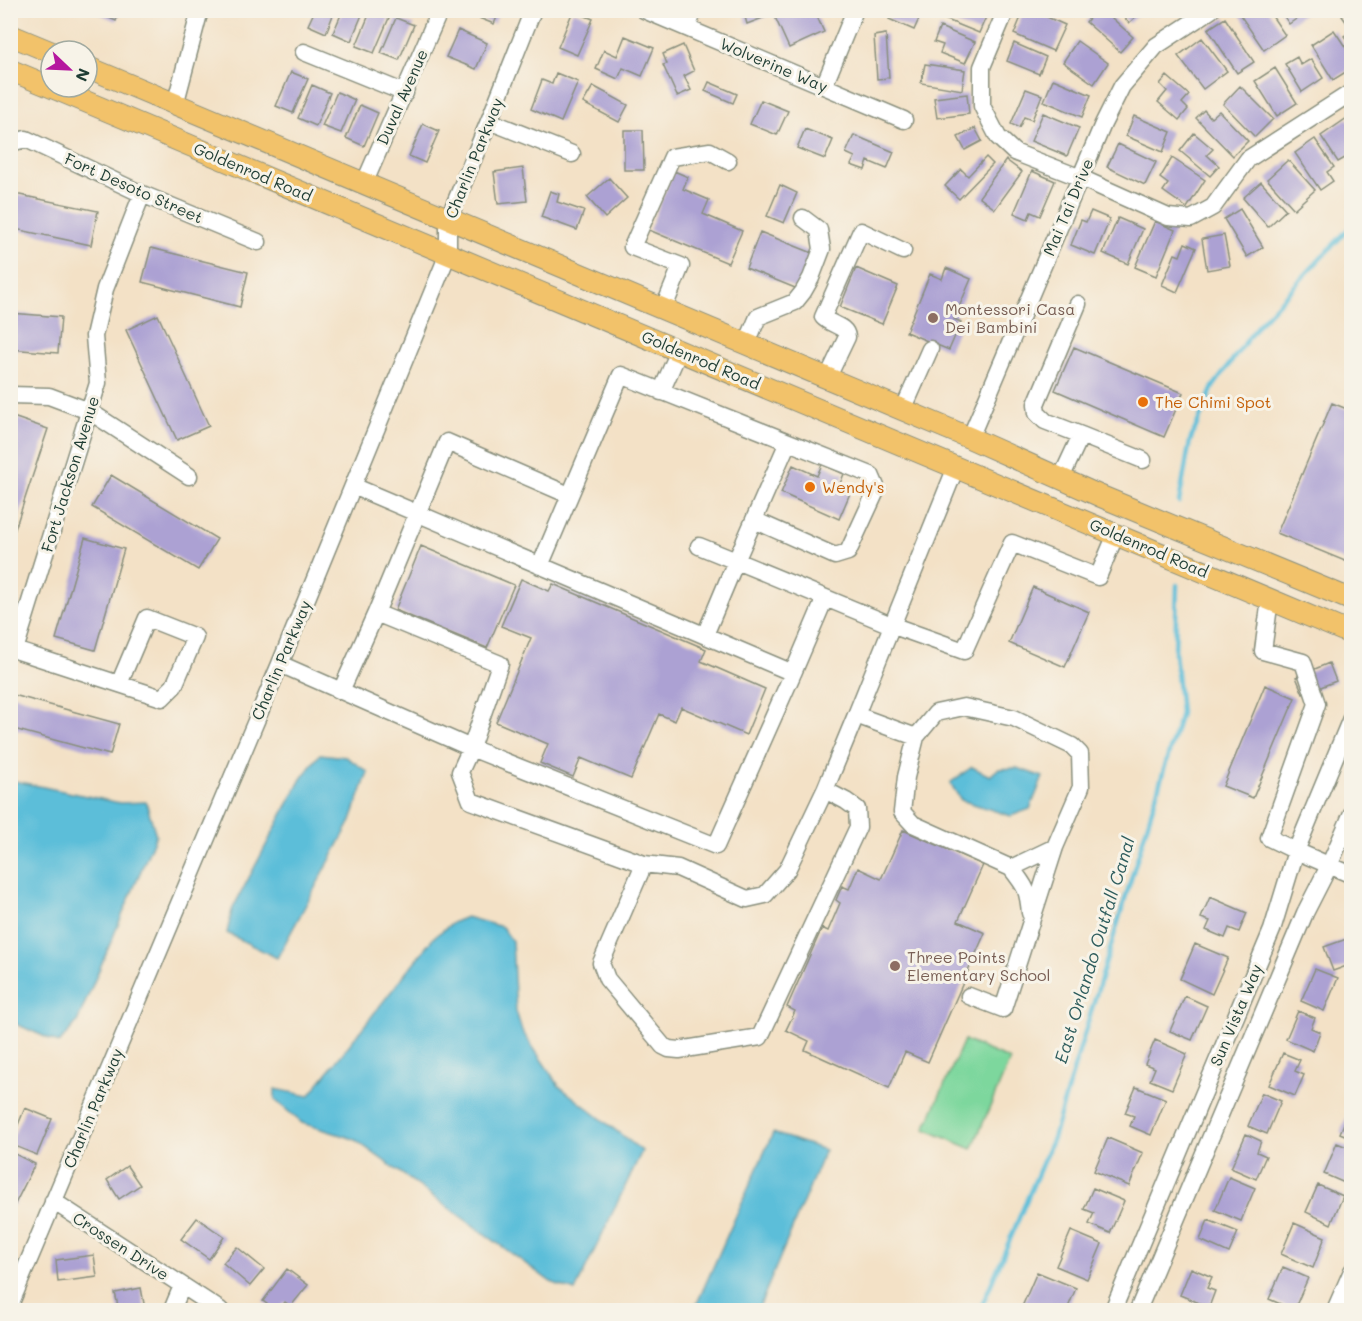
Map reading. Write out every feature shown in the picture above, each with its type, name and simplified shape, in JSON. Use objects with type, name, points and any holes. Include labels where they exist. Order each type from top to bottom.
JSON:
[{"type":"main road","points":[[10,35],[39,47]]},
{"type":"main road","name":"Goldenrod Road","points":[[10,70],[39,82]]},
{"type":"main road","name":"Goldenrod Road","points":[[99,73],[970,438],[1100,496],[1352,600]]},
{"type":"main road","name":"Goldenrod Road","points":[[80,99],[1352,634]]},
{"type":"main road","points":[[814,408],[828,402],[835,402],[933,445],[962,446],[970,438]]},
{"type":"main road","points":[[956,467],[960,464],[977,463],[1007,466],[1085,498],[1092,500],[1100,496]]},
{"type":"street","points":[[175,105],[200,10]]},
{"type":"street","name":"Duval Avenue","points":[[364,184],[440,10]]},
{"type":"street","name":"Charlin Parkway","points":[[10,1305],[280,664],[448,254],[448,220],[533,10]]},
{"type":"street","name":"Wolverine Way","points":[[644,10],[904,120]]},
{"type":"street","points":[[687,28],[694,10]]},
{"type":"street","points":[[824,86],[855,10]]},
{"type":"street","points":[[1006,10],[982,67],[982,106],[998,137],[1014,152],[1168,217],[1191,219],[1213,207],[1248,159],[1352,92]]},
{"type":"street","name":"Mai Tai Drive","points":[[970,438],[1102,124],[1122,86],[1156,46],[1211,10]]},
{"type":"street","points":[[304,52],[405,93]]},
{"type":"street","points":[[489,121],[572,154]]},
{"type":"street","name":"Fort Desoto Street","points":[[10,143],[27,139],[142,194],[258,242]]},
{"type":"street","points":[[663,310],[681,266],[632,247],[672,157],[710,151],[728,161]]},
{"type":"street","name":"Fort Jackson Avenue","points":[[13,649],[98,383],[94,336],[105,289],[142,194]]},
{"type":"street","points":[[746,345],[758,317],[795,302],[811,278],[822,249],[819,230],[803,218]]},
{"type":"street","points":[[827,379],[847,333],[828,322],[823,316],[861,231],[903,251]]},
{"type":"street","points":[[1078,304],[1036,404],[1037,413],[1045,421],[1143,460]]},
{"type":"street","points":[[903,410],[930,348]]},
{"type":"street","points":[[661,392],[679,351]]},
{"type":"street","points":[[540,566],[621,375],[871,475],[878,489],[848,552],[835,556],[754,520]]},
{"type":"street","points":[[10,394],[48,396],[89,411],[189,476]]},
{"type":"street","points":[[1061,478],[1081,435]]},
{"type":"street","points":[[341,691],[447,442],[569,495]]},
{"type":"street","points":[[705,635],[790,443]]},
{"type":"street","points":[[376,613],[500,664],[471,748],[460,772],[471,801],[644,864],[678,868],[747,898],[765,895],[787,870],[825,790],[956,467]]},
{"type":"street","points":[[353,486],[793,673]]},
{"type":"street","points":[[699,546],[891,625],[964,651],[1012,543],[1098,577],[1116,534]]},
{"type":"street","points":[[280,664],[471,748],[716,846],[825,598]]},
{"type":"street","points":[[1270,599],[1263,651],[1303,662],[1317,704],[1269,838],[1352,875]]},
{"type":"street","points":[[13,649],[162,698],[174,686],[195,637],[147,618],[120,684]]},
{"type":"street","points":[[969,996],[1003,1009],[1055,847],[1081,787],[1080,754],[1072,746],[1014,718],[964,707],[936,713],[916,737],[906,777],[902,812],[913,824],[1011,868],[1022,881],[1028,894],[1030,923]]},
{"type":"street","points":[[856,715],[916,737]]},
{"type":"street","name":"Sun Vista Way","points":[[1113,1311],[1272,930],[1296,851],[1352,716]]},
{"type":"street","points":[[644,864],[601,963],[607,979],[663,1046],[669,1049],[679,1050],[760,1037],[858,827],[857,809],[825,790]]},
{"type":"street","name":"Sun Vista Way","points":[[1138,1311],[1305,913],[1352,813]]},
{"type":"street","points":[[1011,868],[1055,847]]},
{"type":"street","name":"Crossen Drive","points":[[53,1202],[220,1311]]},
{"type":"street","points":[[1335,1311],[1352,1271]]},
{"type":"street","points":[[172,1311],[183,1286]]},
{"type":"green space","points":[[964,1040],[1010,1060],[972,1149],[925,1129]]},
{"type":"water","points":[[320,754],[346,757],[368,772],[350,823],[277,958],[227,933],[232,910],[301,779]]},
{"type":"water","points":[[972,767],[990,776],[998,769],[1017,768],[1043,777],[1030,809],[1011,816],[961,800],[950,783]]},
{"type":"water","points":[[10,780],[120,803],[146,802],[156,835],[77,1022],[59,1043],[16,1024],[10,968]]},
{"type":"water","points":[[466,917],[502,927],[512,941],[516,1011],[522,1031],[559,1086],[642,1151],[575,1291],[551,1282],[354,1139],[302,1123],[275,1100],[275,1089],[309,1096],[434,937],[454,922]]},
{"type":"water","points":[[773,1133],[825,1150],[758,1310],[694,1310]]},
{"type":"building","points":[[91,10],[120,10],[116,21]]},
{"type":"building","points":[[315,10],[335,10],[326,33],[308,25]]},
{"type":"building","points":[[343,10],[364,10],[351,41],[333,33]]},
{"type":"building","points":[[371,10],[389,18],[374,53],[356,46]]},
{"type":"building","points":[[471,10],[500,10],[494,24],[469,14]]},
{"type":"building","points":[[743,10],[766,10],[768,16],[747,24]]},
{"type":"building","points":[[788,10],[814,10],[824,32],[789,48],[775,17]]},
{"type":"building","points":[[893,10],[923,10],[914,30],[889,19]]},
{"type":"building","points":[[945,10],[989,10],[979,33],[942,18]]},
{"type":"building","points":[[1024,10],[1031,10],[1065,25],[1053,51],[1014,34]]},
{"type":"building","points":[[1052,10],[1071,10],[1068,17]]},
{"type":"building","points":[[1096,10],[1103,10],[1133,37],[1120,52],[1086,22]]},
{"type":"building","points":[[1118,10],[1143,10],[1129,23]]},
{"type":"building","points":[[1239,10],[1268,10],[1285,35],[1264,50],[1238,12]]},
{"type":"building","points":[[1280,10],[1309,10],[1289,24]]},
{"type":"building","points":[[1352,10],[1352,30],[1342,16]]},
{"type":"building","points":[[573,11],[593,19],[577,55],[558,47]]},
{"type":"building","points":[[396,18],[414,25],[399,60],[381,53]]},
{"type":"building","points":[[1225,18],[1254,62],[1237,73],[1208,29]]},
{"type":"building","points":[[940,27],[975,42],[965,63],[940,53],[943,45],[934,42]]},
{"type":"building","points":[[458,30],[487,43],[476,69],[446,57]]},
{"type":"building","points":[[1334,30],[1352,57],[1352,68],[1333,80],[1311,45]]},
{"type":"building","points":[[1352,31],[1352,46],[1344,36]]},
{"type":"building","points":[[886,34],[889,78],[877,79],[874,36]]},
{"type":"building","points":[[625,36],[654,48],[642,76],[623,68],[618,79],[596,69],[604,50],[617,56]]},
{"type":"building","points":[[1202,38],[1227,71],[1203,89],[1178,56]]},
{"type":"building","points":[[1077,41],[1108,63],[1094,84],[1063,62]]},
{"type":"building","points":[[1014,43],[1046,57],[1039,74],[1007,61]]},
{"type":"building","points":[[683,45],[694,71],[684,76],[691,90],[677,96],[663,65],[667,64],[663,54]]},
{"type":"building","points":[[1297,57],[1301,65],[1311,59],[1323,78],[1302,92],[1285,64]]},
{"type":"building","points":[[925,64],[965,70],[962,90],[921,83]]},
{"type":"building","points":[[1275,68],[1297,103],[1277,116],[1255,81]]},
{"type":"building","points":[[291,72],[308,79],[293,113],[276,106]]},
{"type":"building","points":[[556,73],[578,82],[561,122],[531,109],[542,80],[552,84]]},
{"type":"building","points":[[1167,76],[1189,95],[1182,103],[1188,109],[1179,120],[1158,102],[1167,91],[1160,84]]},
{"type":"building","points":[[1053,79],[1091,95],[1082,117],[1044,101]]},
{"type":"building","points":[[709,82],[737,94],[733,103],[705,91]]},
{"type":"building","points":[[312,85],[330,93],[316,126],[298,118]]},
{"type":"building","points":[[593,86],[628,105],[619,122],[583,103]]},
{"type":"building","points":[[1240,86],[1273,119],[1255,137],[1223,104]]},
{"type":"building","points":[[1026,89],[1042,95],[1032,120],[1024,117],[1019,128],[1011,124]]},
{"type":"building","points":[[337,92],[355,100],[341,133],[322,126]]},
{"type":"building","points":[[967,94],[969,114],[937,118],[934,98]]},
{"type":"building","points":[[761,100],[788,111],[777,135],[750,124]]},
{"type":"building","points":[[360,105],[378,113],[364,146],[346,138]]},
{"type":"building","points":[[1204,110],[1211,118],[1219,111],[1248,141],[1233,156],[1196,118]]},
{"type":"building","points":[[1043,113],[1079,128],[1067,156],[1031,141]]},
{"type":"building","points":[[1134,116],[1171,132],[1163,152],[1126,136]]},
{"type":"building","points":[[1347,118],[1352,125],[1352,154],[1338,162],[1321,136]]},
{"type":"building","points":[[423,124],[439,131],[425,163],[409,156]]},
{"type":"building","points":[[975,128],[982,141],[965,150],[958,137]]},
{"type":"building","points":[[805,129],[833,140],[825,159],[797,148]]},
{"type":"building","points":[[624,130],[643,130],[644,170],[624,170]]},
{"type":"building","points":[[1194,133],[1213,149],[1207,155],[1219,166],[1210,176],[1180,151]]},
{"type":"building","points":[[854,135],[894,152],[887,169],[868,161],[865,170],[851,165],[855,157],[846,153]]},
{"type":"building","points":[[1315,139],[1334,167],[1327,172],[1333,181],[1320,190],[1295,153]]},
{"type":"building","points":[[1118,144],[1156,162],[1145,185],[1107,167]]},
{"type":"building","points":[[986,157],[993,164],[959,199],[945,186],[961,169],[968,176]]},
{"type":"building","points":[[1172,158],[1205,180],[1187,208],[1163,191],[1168,184],[1160,178]]},
{"type":"building","points":[[1006,160],[1022,172],[995,209],[979,197]]},
{"type":"building","points":[[1288,160],[1315,190],[1294,209],[1267,179]]},
{"type":"building","points":[[523,168],[527,201],[498,204],[494,172]]},
{"type":"building","points":[[674,171],[688,177],[683,189],[709,200],[703,214],[742,231],[728,263],[649,230]]},
{"type":"building","points":[[1032,171],[1055,181],[1040,216],[1031,212],[1028,219],[1014,213]]},
{"type":"building","points":[[609,178],[627,198],[605,218],[587,197]]},
{"type":"building","points":[[1261,182],[1286,210],[1268,227],[1243,198]]},
{"type":"building","points":[[780,185],[797,193],[784,223],[767,216]]},
{"type":"building","points":[[550,191],[559,194],[557,202],[584,211],[577,230],[541,217]]},
{"type":"building","points":[[10,193],[98,211],[91,245],[10,228]]},
{"type":"building","points":[[1240,209],[1263,247],[1247,257],[1224,219]]},
{"type":"building","points":[[1091,211],[1110,219],[1095,255],[1071,245],[1081,220],[1086,222]]},
{"type":"building","points":[[1118,218],[1143,229],[1128,264],[1103,253]]},
{"type":"building","points":[[1155,221],[1175,230],[1156,276],[1135,267]]},
{"type":"building","points":[[760,232],[815,254],[800,290],[746,268]]},
{"type":"building","points":[[1224,235],[1230,266],[1207,270],[1202,239]]},
{"type":"building","points":[[1185,243],[1196,248],[1177,292],[1162,285],[1175,254],[1180,256]]},
{"type":"building","points":[[151,248],[248,272],[240,307],[142,282]]},
{"type":"building","points":[[856,268],[898,286],[882,324],[840,307]]},
{"type":"building","points":[[946,268],[971,279],[954,319],[961,322],[949,350],[906,332],[930,274],[942,279]]},
{"type":"building","points":[[10,313],[61,317],[58,353],[10,349]]},
{"type":"building","points":[[158,315],[209,426],[177,440],[126,330]]},
{"type":"building","points":[[1074,347],[1183,393],[1164,437],[1055,390]]},
{"type":"building","points":[[1332,403],[1352,411],[1352,564],[1277,533]]},
{"type":"building","points":[[13,417],[48,429],[11,541],[10,424]]},
{"type":"building","points":[[822,464],[844,474],[839,486],[851,491],[839,519],[781,493],[793,465],[817,476]]},
{"type":"building","points":[[111,475],[217,539],[198,570],[92,507]]},
{"type":"building","points":[[85,538],[124,549],[95,650],[56,639]]},
{"type":"building","points":[[421,546],[514,585],[487,648],[395,610]]},
{"type":"building","points":[[521,579],[549,591],[553,584],[706,649],[701,661],[765,689],[746,735],[681,707],[675,721],[659,714],[631,779],[581,758],[573,777],[540,763],[548,744],[496,722],[531,638],[501,626]]},
{"type":"building","points":[[1033,587],[1089,612],[1065,667],[1009,643]]},
{"type":"building","points":[[1329,663],[1336,681],[1303,694],[1296,677]]},
{"type":"building","points":[[1265,685],[1295,698],[1253,798],[1223,786]]},
{"type":"building","points":[[10,694],[119,724],[110,755],[10,728]]},
{"type":"building","points":[[903,830],[983,865],[958,921],[985,933],[928,1062],[905,1052],[889,1088],[805,1050],[809,1041],[786,1030],[795,1011],[787,1007],[822,928],[828,931],[840,903],[836,900],[842,886],[849,889],[858,868],[881,879]]},
{"type":"building","points":[[1210,897],[1247,913],[1239,932],[1229,928],[1225,938],[1206,930],[1210,921],[1201,918]]},
{"type":"building","points":[[1352,937],[1352,964],[1333,971],[1324,947]]},
{"type":"building","points":[[1195,944],[1228,958],[1212,994],[1180,979]]},
{"type":"building","points":[[1315,969],[1338,978],[1324,1011],[1301,1001]]},
{"type":"building","points":[[1185,996],[1207,1006],[1192,1040],[1170,1031]]},
{"type":"building","points":[[1298,1011],[1315,1018],[1311,1028],[1320,1032],[1313,1051],[1286,1039]]},
{"type":"building","points":[[1155,1040],[1187,1054],[1172,1089],[1150,1080],[1155,1068],[1145,1064]]},
{"type":"building","points":[[1283,1053],[1300,1060],[1295,1071],[1304,1075],[1295,1096],[1269,1085]]},
{"type":"building","points":[[1136,1087],[1166,1099],[1151,1135],[1130,1126],[1134,1116],[1125,1113]]},
{"type":"building","points":[[1262,1093],[1281,1101],[1267,1134],[1248,1126]]},
{"type":"building","points":[[25,1108],[52,1119],[37,1155],[10,1144]]},
{"type":"building","points":[[1350,1109],[1352,1110],[1352,1138],[1340,1133]]},
{"type":"building","points":[[1246,1134],[1261,1141],[1257,1152],[1266,1156],[1256,1179],[1231,1168]]},
{"type":"building","points":[[1108,1138],[1143,1153],[1129,1186],[1094,1171]]},
{"type":"building","points":[[1337,1143],[1352,1149],[1352,1174],[1347,1184],[1324,1174]]},
{"type":"building","points":[[13,1153],[35,1164],[14,1206],[10,1204],[10,1158]]},
{"type":"building","points":[[127,1166],[140,1185],[119,1199],[107,1180]]},
{"type":"building","points":[[1229,1177],[1255,1188],[1241,1221],[1215,1210]]},
{"type":"building","points":[[1318,1185],[1343,1196],[1331,1224],[1306,1212]]},
{"type":"building","points":[[1093,1188],[1124,1201],[1110,1233],[1089,1224],[1094,1213],[1084,1209]]},
{"type":"building","points":[[197,1218],[224,1237],[209,1259],[181,1239]]},
{"type":"building","points":[[1208,1220],[1238,1232],[1229,1253],[1200,1240]]},
{"type":"building","points":[[1294,1223],[1325,1237],[1313,1268],[1281,1254]]},
{"type":"building","points":[[1071,1231],[1102,1244],[1087,1279],[1056,1266]]},
{"type":"building","points":[[237,1247],[264,1269],[250,1286],[223,1263]]},
{"type":"building","points":[[94,1255],[97,1277],[58,1282],[56,1260]]},
{"type":"building","points":[[1283,1267],[1308,1278],[1294,1310],[1269,1299]]},
{"type":"building","points":[[1191,1268],[1212,1277],[1207,1288],[1215,1291],[1209,1307],[1180,1295]]},
{"type":"building","points":[[287,1269],[308,1285],[291,1306],[285,1302],[279,1310],[275,1310],[263,1301]]},
{"type":"building","points":[[1037,1272],[1076,1288],[1067,1310],[1021,1309]]},
{"type":"building","points":[[141,1288],[145,1309],[119,1310],[115,1293]]},
{"type":"waterway","name":"East Orlando Outfall Canal","points":[[1179,502],[1190,441],[1213,387],[1257,326],[1352,225]]},
{"type":"waterway","name":"East Orlando Outfall Canal","points":[[980,1310],[1053,1138],[1181,713],[1175,653],[1177,585]]},
{"type":"place","name":"Montessori Casa Dei Bambini","points":[[933,318]]},
{"type":"place","name":"The Chimi Spot","points":[[1143,402]]},
{"type":"place","name":"Wendy's","points":[[810,487]]},
{"type":"place","name":"Three Points Elementary School","points":[[895,966]]}]
